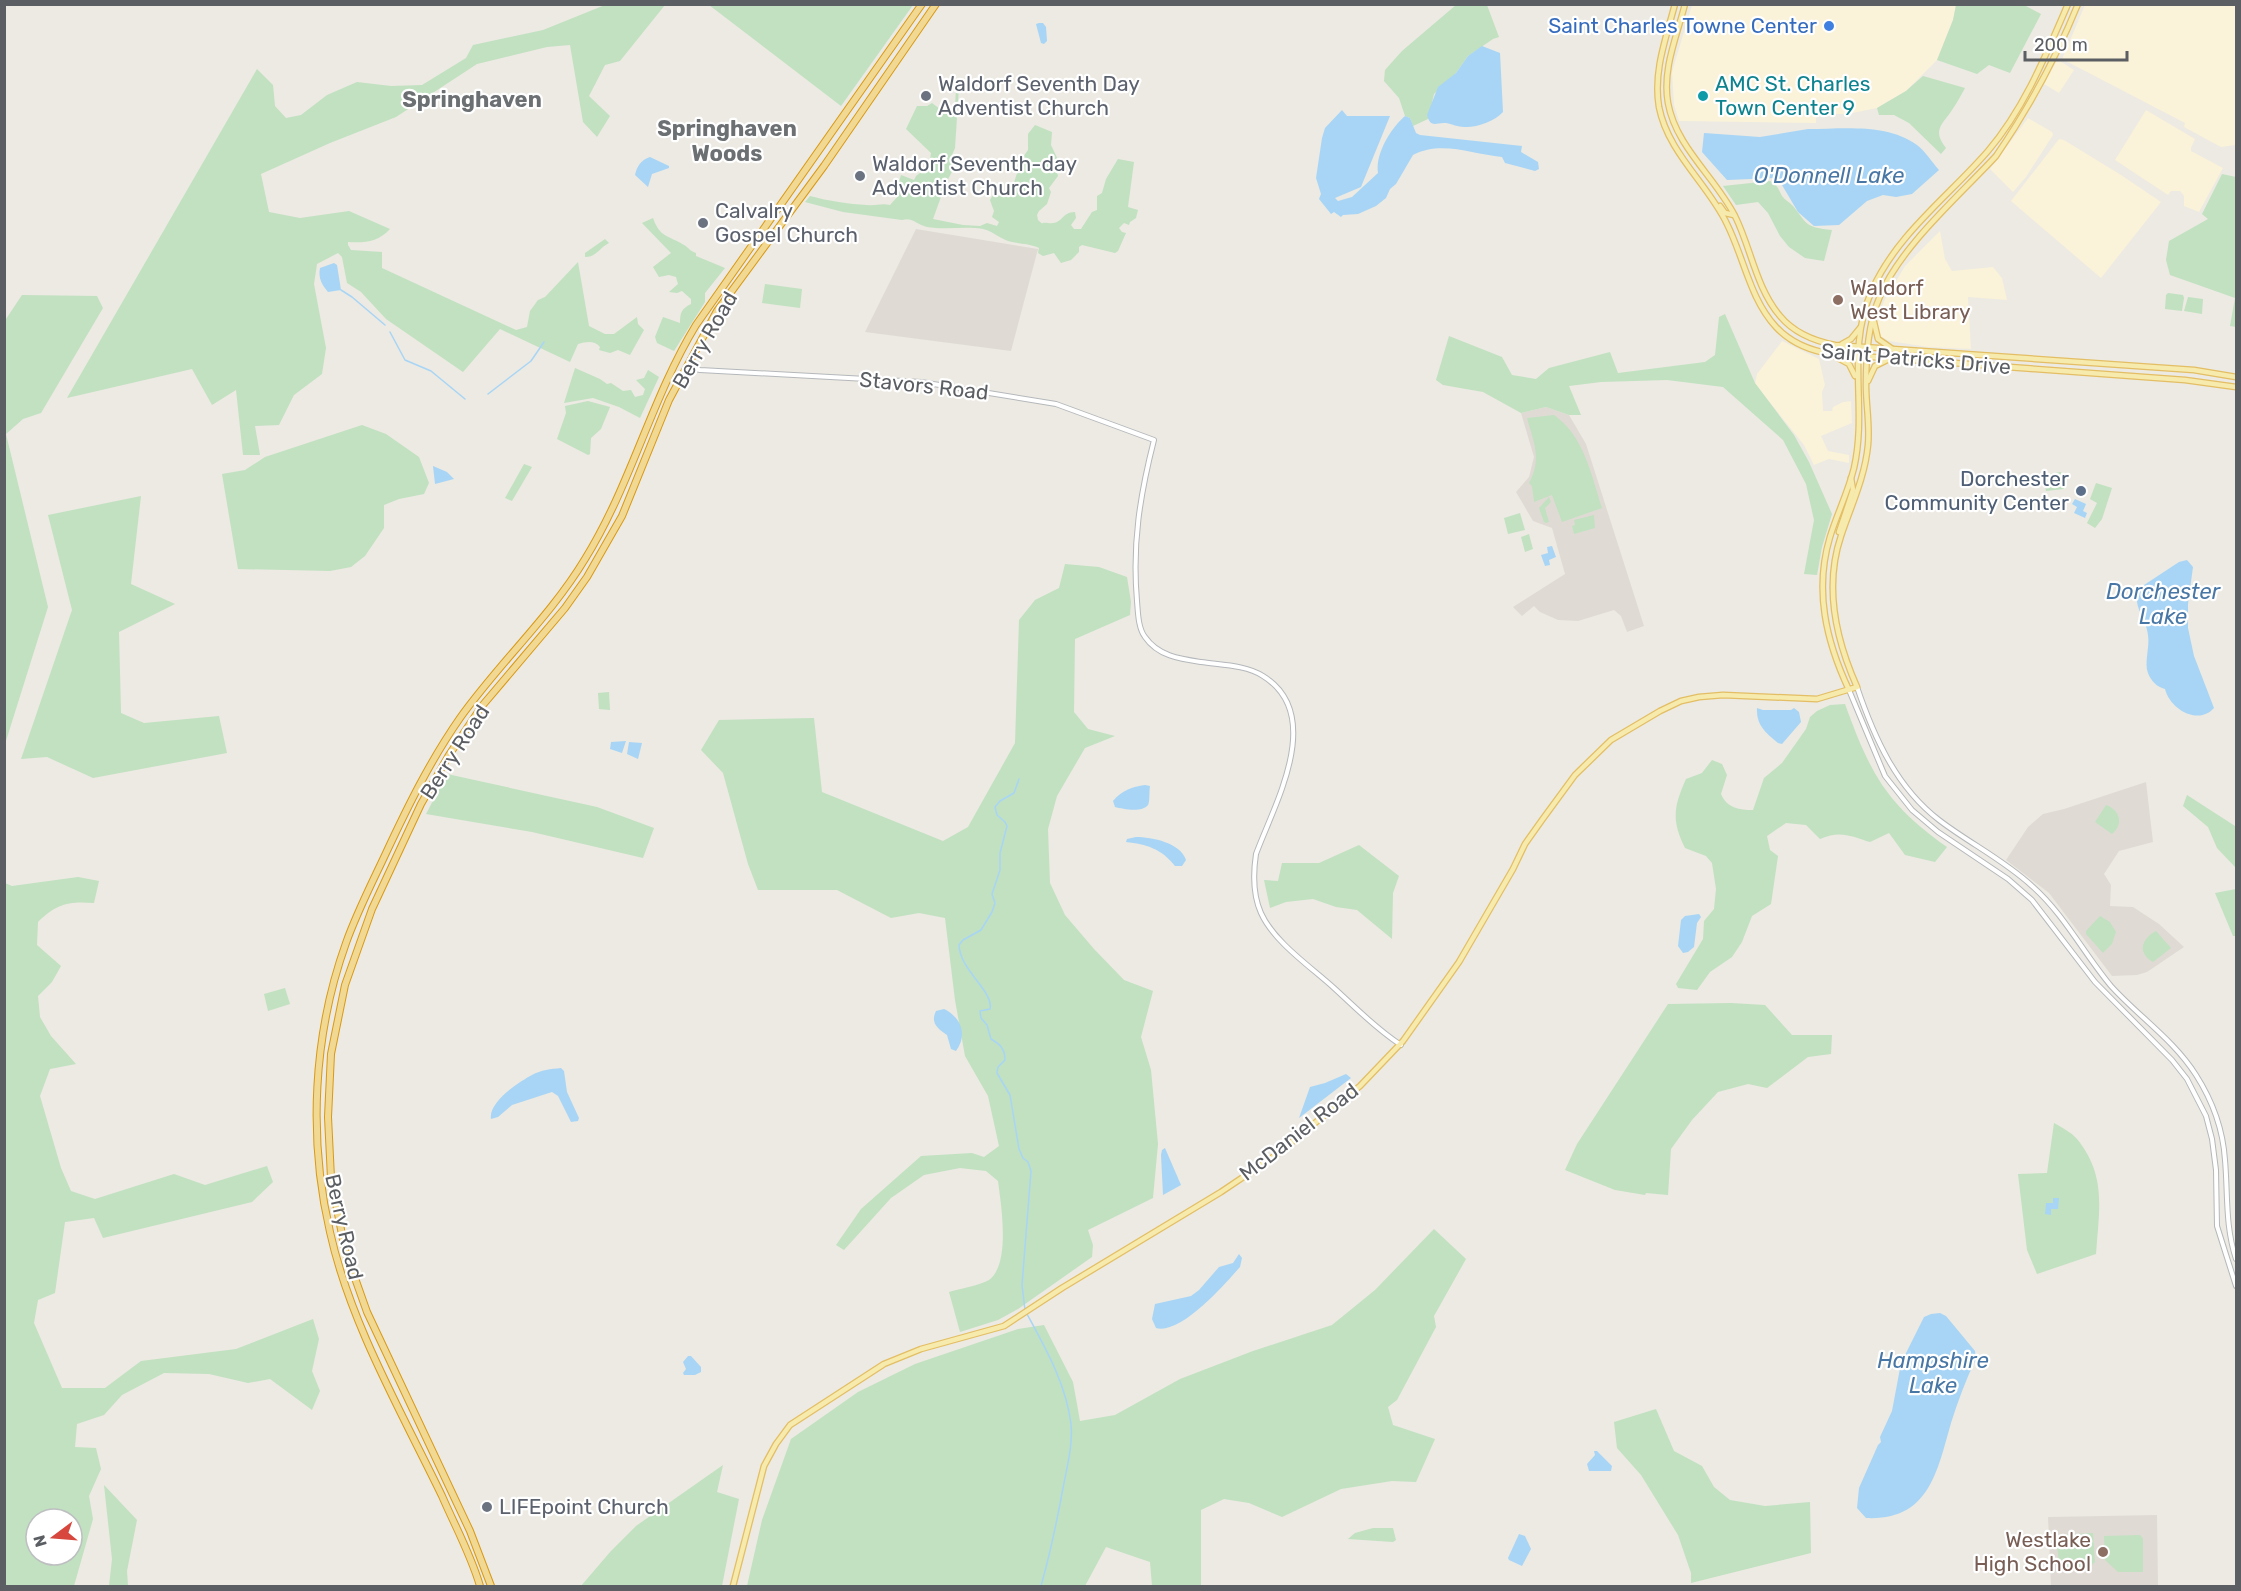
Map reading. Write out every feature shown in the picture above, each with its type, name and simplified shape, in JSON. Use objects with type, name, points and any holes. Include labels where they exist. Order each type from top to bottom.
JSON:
[{"type":"highway","name":"Berry Road","points":[[480,1587],[464,1545],[355,1312],[339,1268],[329,1229],[319,1167],[316,1107],[323,1036],[340,960],[369,888],[408,806],[435,757],[474,700],[545,616],[584,562],[598,537],[621,493],[653,412],[686,342],[709,305],[775,215],[922,4]]},
{"type":"highway","name":"Berry Road","points":[[491,1587],[463,1515],[367,1312],[345,1250],[335,1206],[328,1147],[328,1086],[333,1044],[345,985],[359,941],[421,804],[462,735],[485,703],[565,608],[604,549],[632,495],[661,419],[717,311],[824,166],[936,4]]},
{"type":"main road","name":"Saint Patricks Drive","points":[[1675,4],[1658,73],[1659,107],[1671,140],[1727,223],[1754,291],[1770,319],[1793,341],[1810,349],[1857,357],[2185,380],[2236,387]]},
{"type":"main road","name":"Saint Patricks Drive","points":[[1685,4],[1668,74],[1670,112],[1681,137],[1734,215],[1763,288],[1775,310],[1786,323],[1802,334],[1817,341],[1835,345],[2194,370],[2236,376]]},
{"type":"main road","points":[[1849,690],[1839,669],[1827,631],[1822,584],[1830,539],[1856,458],[1859,435],[1857,357],[1861,326],[1872,291],[1896,250],[1989,150],[2038,71],[2068,4]]},
{"type":"main road","points":[[1836,552],[1865,463],[1869,441],[1867,358],[1873,317],[1884,288],[1900,260],[1996,156],[2005,143],[2052,64],[2078,4]]},
{"type":"main road","points":[[1707,191],[1711,191],[1725,213],[1734,215]]},
{"type":"main road","points":[[1873,317],[1874,331],[1878,339],[1893,349]]},
{"type":"main road","points":[[1835,345],[1851,339],[1861,326]]},
{"type":"main road","points":[[1832,354],[1849,364],[1857,382]]},
{"type":"main road","points":[[1866,387],[1870,372],[1875,366],[1890,359]]},
{"type":"main road","points":[[1856,458],[1864,454],[1869,421]]},
{"type":"main road","points":[[1851,478],[1853,490],[1840,529],[1832,583],[1834,610],[1845,656],[1857,687]]},
{"type":"main road","name":"McDaniel Road","points":[[733,1587],[764,1466],[790,1425],[884,1364],[921,1349],[996,1329],[1221,1192],[1276,1155],[1360,1086],[1401,1045],[1466,952],[1467,946],[1513,869],[1525,844],[1575,775],[1611,740],[1660,711],[1681,701],[1699,697],[1723,695],[1817,699],[1857,687]]},
{"type":"street","name":"Stavors Road","points":[[687,367],[700,370],[921,382],[1056,404],[1154,440],[1139,505],[1135,560],[1138,617],[1144,636],[1159,651],[1175,658],[1247,669],[1262,675],[1283,696],[1292,721],[1293,746],[1290,767],[1256,855],[1253,869],[1255,893],[1261,913],[1275,934],[1369,1020],[1401,1045]]},
{"type":"street","points":[[1857,687],[1883,752],[1913,796],[1938,819],[2009,867],[2034,887],[2111,986],[2175,1048],[2191,1068],[2207,1094],[2220,1132],[2225,1160],[2228,1227],[2236,1259]]},
{"type":"street","points":[[1849,690],[1880,766],[1906,803],[1920,819],[2008,879],[2032,900],[2095,982],[2172,1060],[2187,1079],[2206,1116],[2212,1139],[2216,1170],[2217,1226],[2236,1286]]},
{"type":"shaded area","points":[[1692,5],[1956,5],[1953,20],[1937,60],[1906,91],[1877,108],[1848,114],[1816,114],[1816,123],[1679,121],[1674,105],[1672,72]]},
{"type":"shaded area","points":[[2085,5],[2236,5],[2236,145],[2221,147],[2184,127],[2185,123],[2062,59]]},
{"type":"shaded area","points":[[2060,61],[2074,70],[2059,93],[2044,84],[2056,62]]},
{"type":"shaded area","points":[[2146,110],[2195,139],[2191,151],[2223,168],[2199,212],[2184,206],[2184,196],[2180,191],[2171,191],[2168,195],[2115,160]]},
{"type":"shaded area","points":[[2028,118],[2052,132],[2053,135],[2026,177],[2013,192],[1990,169]]},
{"type":"shaded area","points":[[2059,139],[2121,175],[2161,202],[2101,278],[2011,201]]},
{"type":"shaded area","points":[[916,229],[1038,249],[1011,351],[865,332]]},
{"type":"shaded area","points":[[1940,231],[1945,259],[1952,271],[1993,267],[2002,278],[2007,300],[1968,297],[1971,349],[1928,347],[1889,341],[1880,336],[1877,324],[1884,301],[1905,266]]},
{"type":"shaded area","points":[[1782,341],[1819,359],[1825,385],[1822,392],[1823,411],[1832,411],[1833,407],[1851,401],[1852,423],[1821,436],[1828,451],[1849,455],[1849,463],[1829,459],[1814,465],[1804,445],[1755,384],[1757,374]]},
{"type":"shaded area","points":[[1546,407],[1569,415],[1586,444],[1644,626],[1627,632],[1621,616],[1614,610],[1578,621],[1558,620],[1540,612],[1534,606],[1522,616],[1513,607],[1565,574],[1552,528],[1533,521],[1516,492],[1529,477],[1534,457],[1521,413]]},
{"type":"shaded area","points":[[2146,782],[2153,842],[2119,851],[2104,874],[2111,885],[2110,906],[2133,907],[2159,924],[2184,947],[2147,972],[2137,975],[2112,976],[2049,893],[2006,860],[2028,827],[2043,814]]},
{"type":"shaded area","name":"Westlake High School","points":[[2157,1515],[2158,1586],[2051,1586],[2048,1517]]},
{"type":"green space","points":[[605,5],[665,5],[620,61],[605,65],[589,96],[610,116],[597,137],[583,122],[570,45],[547,47],[477,64],[396,117],[261,174],[269,212],[300,218],[349,211],[390,229],[376,239],[366,242],[348,242],[348,245],[351,250],[382,252],[382,268],[516,330],[527,327],[530,311],[538,300],[545,297],[578,262],[589,326],[605,334],[614,334],[637,317],[638,324],[644,330],[630,355],[618,350],[610,353],[599,350],[598,345],[587,342],[578,344],[570,362],[500,329],[463,372],[386,319],[361,292],[347,283],[342,257],[338,253],[317,264],[314,284],[326,348],[322,374],[294,395],[279,425],[255,426],[260,455],[243,455],[236,390],[212,405],[192,369],[67,398],[257,69],[273,85],[275,106],[286,118],[301,115],[327,95],[357,82],[391,86],[422,85],[466,58],[473,45],[543,30]]},
{"type":"green space","points":[[709,5],[913,5],[841,106]]},
{"type":"green space","points":[[1456,5],[1487,5],[1499,37],[1468,56],[1456,73],[1434,94],[1428,119],[1413,126],[1410,118],[1405,116],[1399,98],[1384,81],[1385,70],[1402,51]]},
{"type":"green space","points":[[1956,5],[2024,5],[2041,14],[2010,73],[1989,65],[1977,74],[1937,60],[1953,20]]},
{"type":"green space","points":[[1923,76],[1965,88],[1940,128],[1940,137],[1946,148],[1941,154],[1909,123],[1894,115],[1879,115],[1877,108],[1906,91]]},
{"type":"green space","points":[[959,86],[955,148],[952,155],[957,162],[946,183],[933,219],[963,225],[980,226],[987,223],[997,226],[999,222],[992,217],[994,211],[990,200],[994,193],[1000,194],[1013,186],[1021,160],[1028,150],[1028,134],[1035,125],[1052,132],[1051,145],[1059,162],[1056,168],[1058,176],[1049,188],[1051,192],[1047,204],[1037,215],[1038,220],[1042,223],[1057,222],[1067,214],[1075,212],[1076,218],[1071,225],[1074,229],[1081,229],[1092,212],[1097,210],[1097,196],[1102,193],[1106,179],[1118,159],[1134,162],[1128,207],[1138,210],[1136,218],[1129,225],[1124,223],[1119,228],[1126,233],[1118,251],[1115,253],[1082,245],[1071,260],[1061,263],[1054,253],[1043,256],[1038,253],[1039,248],[1008,241],[983,229],[927,227],[909,220],[843,212],[805,202],[810,196],[853,204],[890,205],[899,195],[897,188],[901,175],[914,180],[929,166],[931,153],[906,129],[917,106],[927,106],[932,103],[944,112],[951,113],[955,107],[956,88]]},
{"type":"green space","points":[[2222,174],[2236,177],[2236,327],[2230,326],[2235,298],[2170,275],[2166,260],[2169,241],[2208,219],[2202,214]]},
{"type":"green space","points":[[1770,181],[1808,224],[1832,230],[1824,261],[1805,258],[1789,247],[1780,236],[1768,213],[1758,202],[1736,205],[1723,186]]},
{"type":"green space","points":[[653,218],[665,235],[696,253],[696,256],[725,268],[705,293],[705,302],[674,351],[657,343],[655,337],[663,317],[680,323],[682,312],[691,304],[691,299],[682,291],[669,292],[678,284],[676,277],[669,275],[659,277],[653,267],[671,253],[642,223]]},
{"type":"green space","points":[[605,239],[609,243],[595,254],[585,257],[585,253]]},
{"type":"green space","points":[[765,284],[802,289],[800,308],[762,303]]},
{"type":"green space","points":[[2168,293],[2183,295],[2182,311],[2165,309]]},
{"type":"green space","points":[[22,295],[97,296],[103,308],[41,413],[23,419],[6,434],[48,607],[5,744],[4,322]]},
{"type":"green space","points":[[2188,297],[2203,299],[2202,314],[2184,311]]},
{"type":"green space","points":[[1725,314],[1755,383],[1794,435],[1809,462],[1832,514],[1822,547],[1817,575],[1804,574],[1814,520],[1806,484],[1783,440],[1723,387],[1667,380],[1601,382],[1569,386],[1581,415],[1569,415],[1546,407],[1521,413],[1483,392],[1443,385],[1436,380],[1449,336],[1502,357],[1512,375],[1536,379],[1549,368],[1610,352],[1618,373],[1705,362],[1715,355],[1719,317]]},
{"type":"green space","points":[[575,368],[607,384],[611,383],[623,391],[631,390],[635,397],[643,395],[645,389],[636,380],[644,378],[648,370],[659,377],[640,418],[619,407],[593,398],[564,403]]},
{"type":"green space","points":[[588,401],[610,407],[601,429],[591,438],[588,455],[557,439],[566,413],[565,406]]},
{"type":"green space","points":[[1554,415],[1573,434],[1579,445],[1590,469],[1602,508],[1562,522],[1552,495],[1534,502],[1532,486],[1529,483],[1535,466],[1536,451],[1527,418]]},
{"type":"green space","points":[[362,425],[386,434],[419,457],[429,483],[424,494],[399,499],[384,505],[384,528],[365,556],[351,567],[330,571],[238,569],[222,474],[245,470],[265,457]]},
{"type":"green space","points":[[524,464],[532,467],[512,501],[505,498]]},
{"type":"green space","points":[[2061,472],[2064,489],[2046,491],[2043,475]]},
{"type":"green space","points":[[2096,483],[2112,488],[2102,519],[2095,528],[2087,523],[2097,503],[2090,499]]},
{"type":"green space","points":[[141,496],[131,584],[175,604],[119,632],[121,713],[144,723],[219,716],[227,753],[93,778],[47,757],[21,759],[72,610],[48,515]]},
{"type":"green space","points":[[1549,497],[1551,502],[1545,508],[1549,522],[1546,523],[1539,508]]},
{"type":"green space","points":[[1520,513],[1525,530],[1508,534],[1504,518]]},
{"type":"green space","points":[[1594,515],[1595,528],[1574,534],[1572,526],[1575,525],[1574,520]]},
{"type":"green space","points":[[1529,534],[1533,549],[1525,552],[1521,537]]},
{"type":"green space","points":[[1065,564],[1099,567],[1127,577],[1131,602],[1130,615],[1075,639],[1074,712],[1088,729],[1115,736],[1085,748],[1057,796],[1048,829],[1050,883],[1065,915],[1124,980],[1153,991],[1141,1037],[1151,1070],[1158,1144],[1153,1198],[1088,1230],[1093,1245],[1092,1257],[1018,1309],[998,1320],[960,1332],[949,1292],[989,1280],[996,1272],[1000,1261],[1003,1233],[998,1181],[986,1171],[960,1168],[924,1175],[891,1198],[844,1250],[836,1245],[861,1209],[921,1156],[972,1153],[984,1157],[999,1146],[988,1096],[965,1056],[955,1000],[945,918],[919,913],[891,918],[837,890],[758,890],[748,864],[723,773],[701,750],[719,720],[814,718],[822,792],[943,841],[968,827],[1015,743],[1019,620],[1035,600],[1059,588]]},
{"type":"green space","points":[[609,692],[610,710],[599,709],[598,693]]},
{"type":"green space","points":[[1845,704],[1863,749],[1882,785],[1909,816],[1947,847],[1935,862],[1905,855],[1889,833],[1870,842],[1840,834],[1820,839],[1806,825],[1786,823],[1767,836],[1770,850],[1778,856],[1771,904],[1752,916],[1742,942],[1732,957],[1710,972],[1697,990],[1678,988],[1676,984],[1703,939],[1704,921],[1714,909],[1716,889],[1712,863],[1706,856],[1685,848],[1678,829],[1677,805],[1686,779],[1702,773],[1712,760],[1722,764],[1727,775],[1721,794],[1724,799],[1734,807],[1753,810],[1764,778],[1782,763],[1806,729],[1810,717],[1830,705]]},
{"type":"green space","points":[[447,774],[597,807],[654,828],[643,858],[532,832],[426,814]]},
{"type":"green space","points":[[2187,795],[2235,826],[2236,868],[2217,848],[2208,827],[2183,806]]},
{"type":"green space","points":[[2106,805],[2115,810],[2119,818],[2118,826],[2112,834],[2095,822]]},
{"type":"green space","points":[[1359,845],[1399,876],[1393,893],[1392,939],[1357,910],[1336,907],[1313,899],[1286,902],[1270,908],[1264,880],[1278,881],[1282,863],[1319,863]]},
{"type":"green space","points":[[78,877],[99,881],[94,903],[63,905],[38,922],[37,945],[61,966],[52,982],[38,996],[40,1017],[51,1036],[76,1064],[50,1069],[40,1096],[61,1168],[71,1191],[95,1199],[174,1174],[205,1185],[267,1166],[273,1182],[252,1202],[103,1238],[94,1218],[65,1222],[55,1293],[38,1300],[34,1323],[62,1388],[105,1388],[141,1361],[236,1349],[313,1319],[319,1339],[312,1371],[320,1391],[312,1410],[270,1379],[248,1383],[209,1374],[164,1373],[122,1395],[104,1415],[77,1424],[75,1447],[96,1448],[101,1469],[89,1496],[93,1519],[84,1551],[84,1507],[24,1507],[24,1567],[79,1567],[74,1586],[5,1586],[5,883],[12,886]]},
{"type":"green space","points":[[2236,889],[2236,936],[2233,936],[2215,893]]},
{"type":"green space","points":[[2100,916],[2110,922],[2116,932],[2112,944],[2103,953],[2086,934],[2086,931]]},
{"type":"green space","points":[[2156,931],[2171,948],[2153,962],[2145,954],[2143,946],[2147,938]]},
{"type":"green space","points":[[285,988],[290,1004],[268,1011],[264,994]]},
{"type":"green space","points":[[1668,1004],[1765,1005],[1792,1035],[1832,1035],[1831,1054],[1808,1057],[1767,1088],[1748,1084],[1718,1092],[1692,1120],[1671,1149],[1668,1195],[1646,1193],[1645,1195],[1615,1190],[1565,1170],[1577,1144]]},
{"type":"green space","points":[[2054,1123],[2077,1139],[2093,1166],[2099,1194],[2096,1254],[2037,1274],[2027,1250],[2018,1174],[2047,1173]]},
{"type":"green space","points":[[1434,1229],[1466,1259],[1434,1316],[1436,1327],[1397,1400],[1388,1407],[1393,1425],[1435,1439],[1416,1482],[1392,1481],[1341,1489],[1282,1517],[1249,1503],[1224,1499],[1201,1510],[1201,1586],[1152,1586],[1150,1562],[1106,1547],[1085,1586],[747,1586],[762,1520],[791,1439],[858,1392],[915,1364],[1018,1329],[1044,1325],[1073,1382],[1080,1421],[1115,1415],[1180,1379],[1253,1351],[1332,1325],[1375,1290]]},
{"type":"green space","points":[[1656,1409],[1674,1451],[1702,1466],[1714,1487],[1730,1500],[1765,1506],[1810,1502],[1811,1553],[1691,1583],[1691,1573],[1678,1535],[1641,1475],[1617,1448],[1614,1422]]},
{"type":"green space","points":[[723,1465],[717,1492],[739,1499],[722,1586],[581,1586],[636,1526]]},
{"type":"green space","points":[[104,1485],[137,1520],[127,1571],[128,1586],[109,1586],[112,1559]]},
{"type":"green space","points":[[1373,1528],[1393,1528],[1396,1540],[1393,1542],[1348,1539],[1355,1533]]},
{"type":"green space","points":[[2093,1533],[2095,1562],[2087,1570],[2060,1571],[2056,1537]]},
{"type":"green space","points":[[2140,1535],[2143,1538],[2143,1572],[2118,1572],[2105,1560],[2104,1536]]},
{"type":"water","points":[[1043,23],[1046,27],[1047,41],[1044,44],[1041,43],[1036,24]]},
{"type":"water","points":[[1482,46],[1500,53],[1503,112],[1490,121],[1474,126],[1462,127],[1430,122],[1427,115],[1438,87],[1456,73],[1468,56]]},
{"type":"water","points":[[1342,110],[1347,116],[1390,116],[1361,187],[1335,198],[1338,201],[1352,197],[1378,173],[1379,158],[1385,142],[1394,127],[1405,116],[1410,118],[1416,133],[1420,135],[1522,146],[1521,152],[1538,162],[1539,169],[1535,171],[1505,163],[1502,157],[1457,149],[1424,151],[1413,155],[1386,198],[1376,206],[1358,214],[1341,217],[1334,212],[1331,214],[1319,199],[1321,194],[1316,178],[1325,128]]},
{"type":"water","name":"O'Donnell Lake","points":[[1850,128],[1892,133],[1917,145],[1939,170],[1912,194],[1896,197],[1883,195],[1867,201],[1839,225],[1814,226],[1798,212],[1782,185],[1774,178],[1727,180],[1702,152],[1704,133],[1760,137],[1808,129]]},
{"type":"water","points":[[650,157],[669,168],[652,174],[648,187],[635,175],[640,164]]},
{"type":"water","points":[[334,263],[337,265],[341,290],[328,292],[321,281],[320,268]]},
{"type":"water","points":[[433,466],[447,472],[454,479],[435,484]]},
{"type":"water","points":[[2075,499],[2086,504],[2083,511],[2087,513],[2085,518],[2074,513],[2077,507],[2072,504]]},
{"type":"water","points":[[1552,546],[1556,557],[1549,560],[1550,565],[1545,566],[1541,555],[1548,553],[1547,547]]},
{"type":"water","name":"Dorchester Lake","points":[[2187,560],[2193,567],[2188,604],[2188,628],[2194,656],[2214,708],[2200,715],[2185,713],[2178,709],[2165,689],[2157,685],[2149,676],[2147,628],[2137,602],[2138,589],[2179,562]]},
{"type":"water","points":[[1757,708],[1791,710],[1794,708],[1799,712],[1801,722],[1782,744],[1778,743],[1765,732],[1760,724]]},
{"type":"water","points":[[626,741],[622,753],[610,749],[611,742]]},
{"type":"water","points":[[629,742],[642,743],[638,759],[627,754]]},
{"type":"water","points":[[1145,785],[1150,786],[1148,805],[1132,810],[1115,807],[1113,801],[1120,794]]},
{"type":"water","points":[[1150,838],[1172,845],[1183,854],[1186,860],[1182,866],[1175,866],[1165,855],[1153,848],[1126,842],[1127,839]]},
{"type":"water","points":[[1699,914],[1701,917],[1697,923],[1694,947],[1683,953],[1678,946],[1681,920],[1685,916]]},
{"type":"water","points":[[944,1009],[955,1017],[961,1027],[962,1039],[956,1051],[951,1049],[947,1035],[934,1022],[936,1011]]},
{"type":"water","points":[[561,1068],[564,1071],[567,1092],[579,1118],[578,1121],[571,1122],[558,1096],[552,1092],[512,1105],[498,1117],[491,1119],[491,1113],[499,1099],[526,1078],[535,1073]]},
{"type":"water","points":[[1346,1074],[1351,1078],[1299,1118],[1310,1087]]},
{"type":"water","points":[[1165,1148],[1181,1185],[1163,1195],[1161,1155]]},
{"type":"water","points":[[2053,1198],[2059,1198],[2058,1209],[2051,1209],[2051,1215],[2045,1214],[2046,1203],[2053,1203]]},
{"type":"water","points":[[1239,1254],[1242,1258],[1240,1267],[1202,1306],[1178,1324],[1156,1328],[1152,1319],[1155,1304],[1191,1296],[1219,1267],[1233,1263]]},
{"type":"water","name":"Hampshire Lake","points":[[1940,1313],[1946,1316],[1975,1351],[1976,1359],[1956,1407],[1941,1459],[1927,1490],[1917,1502],[1904,1511],[1887,1517],[1866,1518],[1857,1508],[1859,1488],[1881,1442],[1880,1437],[1892,1411],[1901,1363],[1924,1317]]},
{"type":"water","points":[[691,1356],[701,1367],[701,1372],[695,1375],[684,1375],[686,1369],[683,1362]]},
{"type":"water","points":[[1594,1451],[1597,1451],[1612,1466],[1611,1471],[1589,1471],[1587,1464],[1595,1455]]},
{"type":"water","points":[[1519,1534],[1525,1536],[1531,1549],[1522,1566],[1508,1558]]},
{"type":"waterway","points":[[341,290],[385,325]]},
{"type":"waterway","points":[[390,332],[405,360],[431,371],[465,399]]},
{"type":"waterway","points":[[488,394],[531,361],[544,342]]},
{"type":"waterway","points":[[1019,779],[1014,793],[1000,801],[995,807],[997,815],[1007,826],[1000,853],[1000,870],[992,894],[995,903],[992,912],[981,930],[963,940],[959,945],[965,963],[990,1002],[990,1009],[980,1011],[981,1018],[987,1025],[991,1039],[1004,1053],[1005,1060],[998,1067],[997,1073],[1010,1095],[1019,1149],[1031,1171],[1022,1285],[1025,1310]]},
{"type":"waterway","points":[[1027,1314],[1060,1381],[1071,1424],[1068,1464],[1041,1586]]},
{"type":"place","name":"Saint Charles Towne Center","points":[[1829,26]]},
{"type":"place","name":"Waldorf Seventh Day Adventist Church","points":[[926,96]]},
{"type":"place","name":"AMC St. Charles Town Center 9","points":[[1703,96]]},
{"type":"place","name":"Waldorf Seventh-day Adventist Church","points":[[860,176]]},
{"type":"place","name":"Calvalry Gospel Church","points":[[703,223]]},
{"type":"place","name":"Waldorf West Library","points":[[1838,300]]},
{"type":"place","name":"Dorchester Community Center","points":[[2081,491]]},
{"type":"place","name":"LIFEpoint Church","points":[[487,1507]]},
{"type":"place","name":"Westlake High School","points":[[2103,1552]]},
{"type":"district","name":"Springhaven","points":[[472,99]]},
{"type":"district","name":"Springhaven Woods","points":[[727,140]]}]
